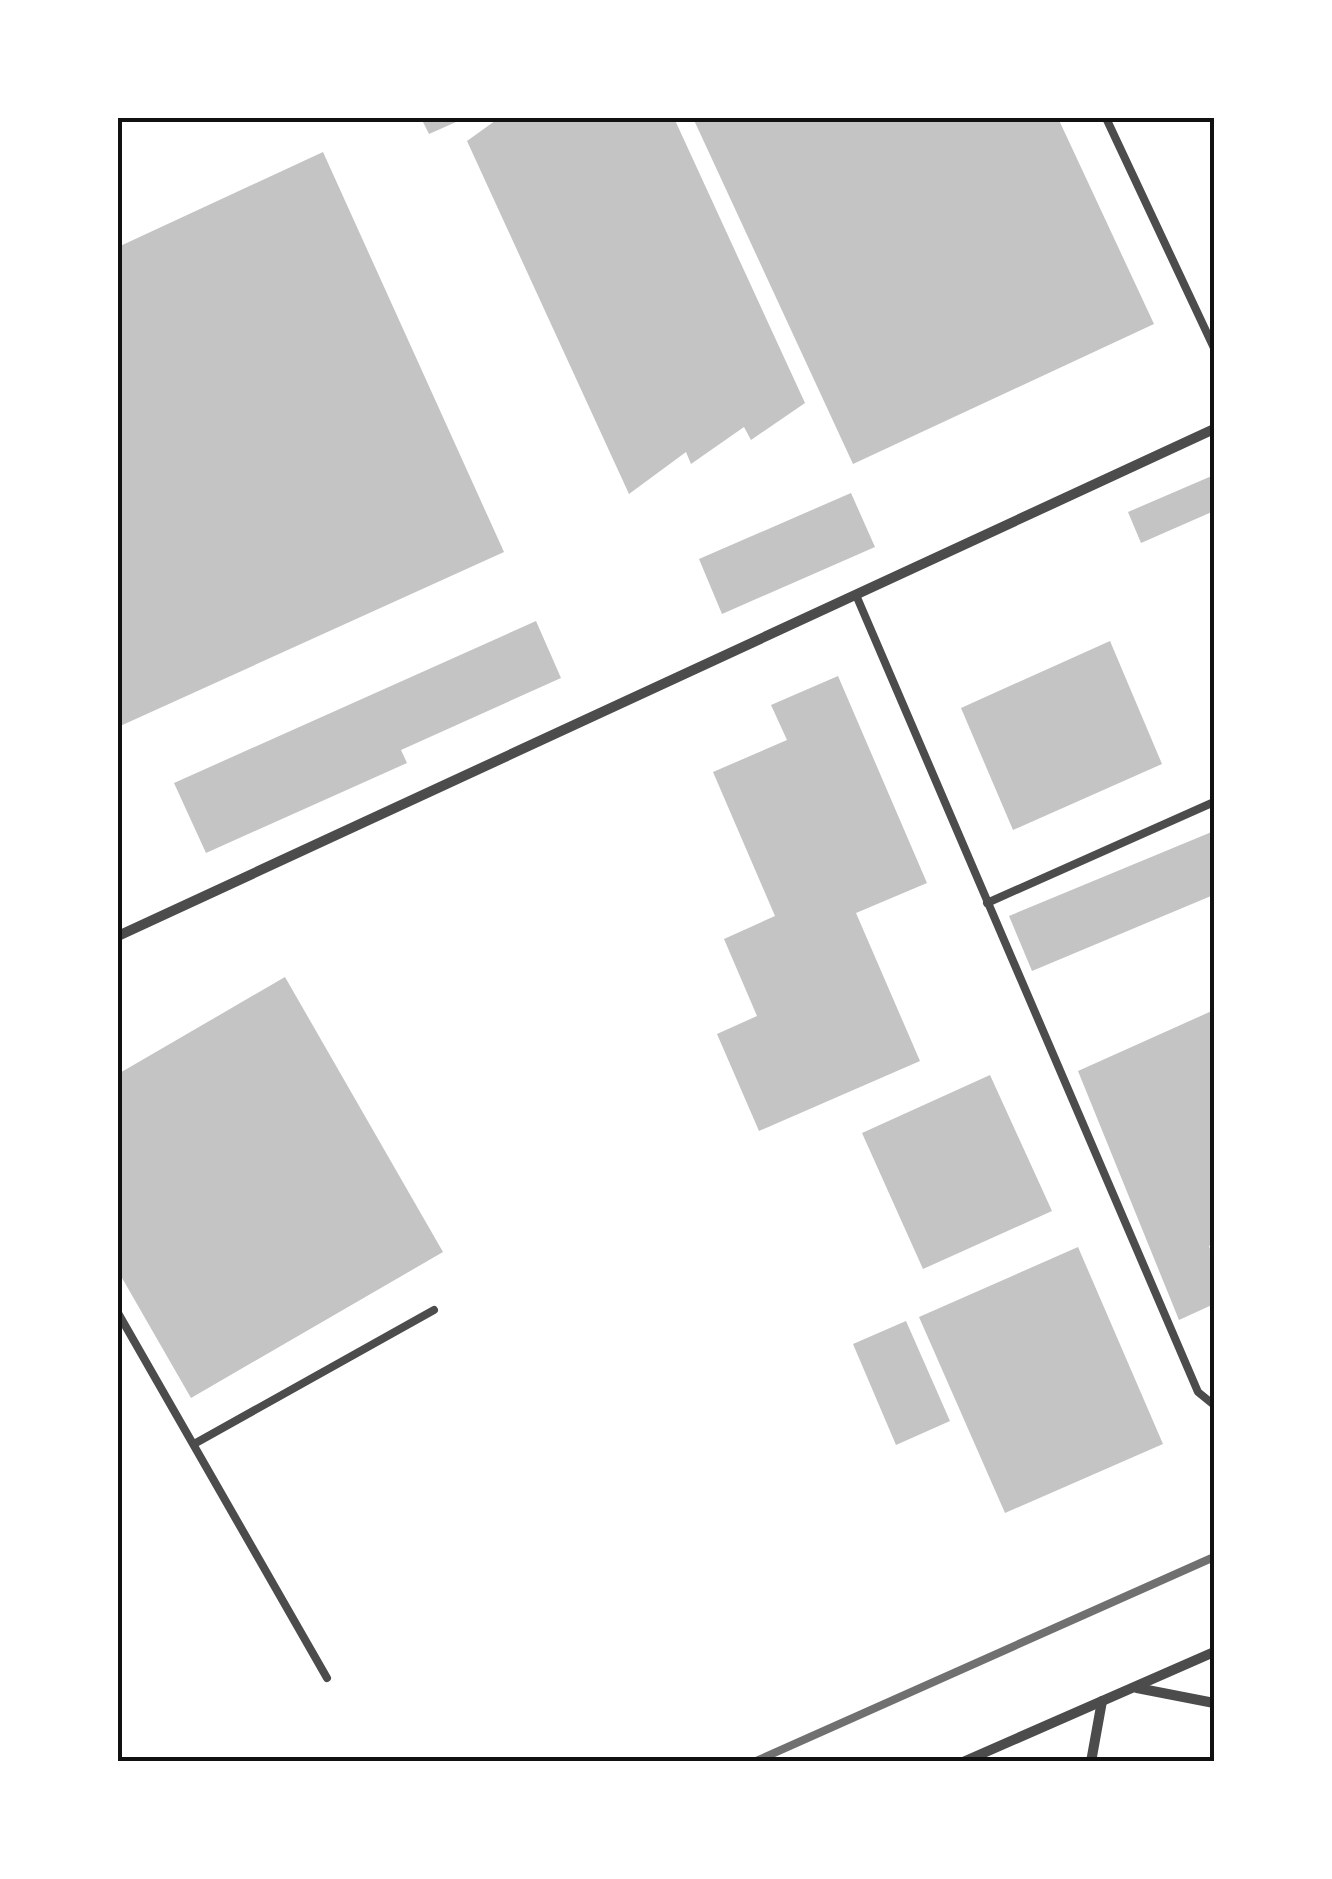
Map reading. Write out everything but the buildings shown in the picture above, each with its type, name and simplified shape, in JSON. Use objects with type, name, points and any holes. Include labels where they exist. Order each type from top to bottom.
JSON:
[{"type":"street","points":[[118,936],[1214,429]]},
{"type":"street","points":[[963,1762],[1214,1652]]},
{"type":"street","points":[[1134,1687],[1214,1703]]},
{"type":"street","points":[[1090,1762],[1102,1702]]},
{"type":"lane","points":[[1106,118],[1214,348]]},
{"type":"lane","points":[[856,595],[1198,1392],[1214,1405]]},
{"type":"lane","points":[[987,902],[1214,802]]},
{"type":"lane","points":[[194,1444],[434,1310]]},
{"type":"lane","points":[[118,1313],[327,1678]]},
{"type":"railway","points":[[754,1762],[1214,1557]]}]
